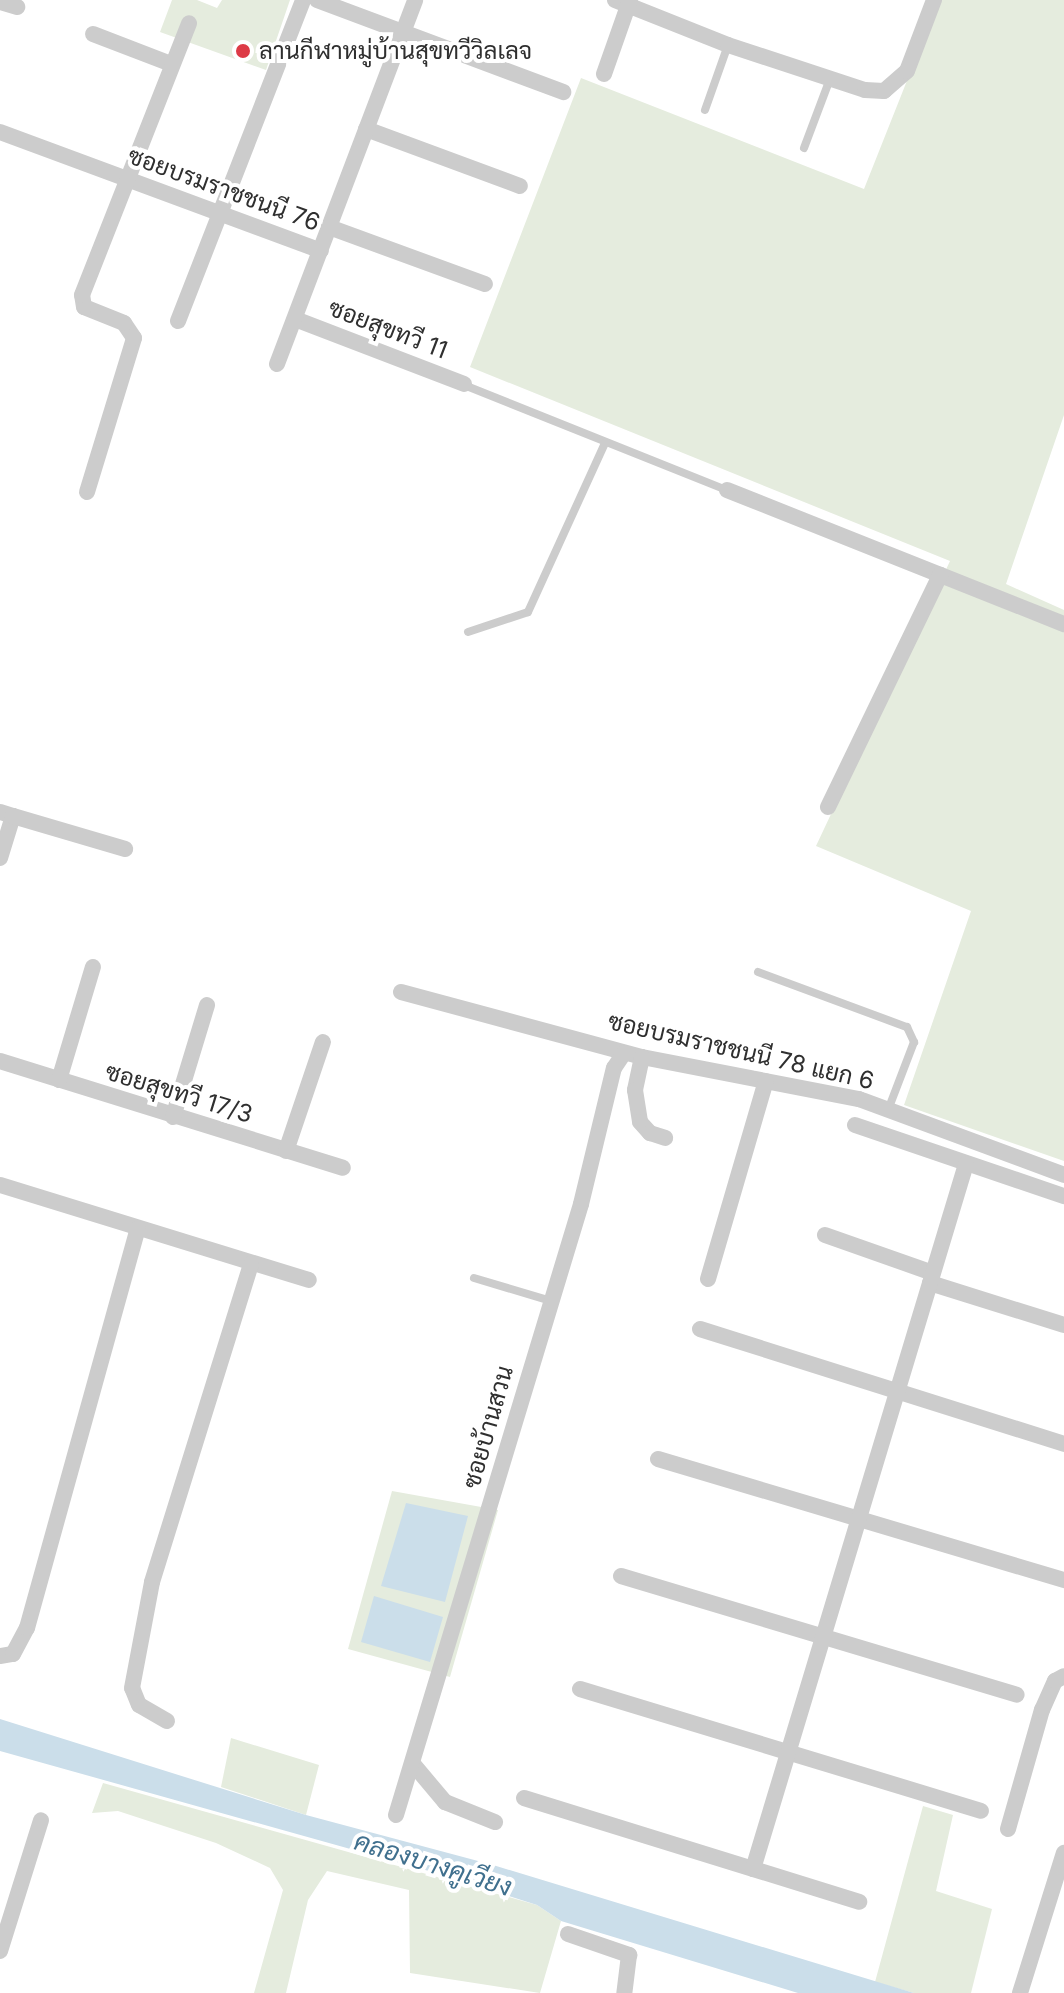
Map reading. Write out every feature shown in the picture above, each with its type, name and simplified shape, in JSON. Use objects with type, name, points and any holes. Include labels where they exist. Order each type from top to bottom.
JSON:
[{"type":"street","points":[[178,321],[303,0]]},
{"type":"street","points":[[317,0],[563,92]]},
{"type":"street","name":"ซอยบรมราชชนนี 76","points":[[0,132],[321,251],[415,0]]},
{"type":"street","points":[[604,74],[625,2],[728,45],[865,90],[894,85],[907,71],[934,0]]},
{"type":"street","points":[[87,492],[134,338],[124,323],[84,307],[82,295],[189,23]]},
{"type":"street","points":[[93,34],[171,64]]},
{"type":"street","points":[[366,129],[520,186]]},
{"type":"street","points":[[329,227],[485,284]]},
{"type":"street","name":"ซอยสุขทวี 11","points":[[277,364],[321,251]]},
{"type":"street","name":"ซอยสุขทวี 11","points":[[295,319],[464,384]]},
{"type":"street","points":[[727,490],[1064,624]]},
{"type":"street","points":[[828,807],[940,575]]},
{"type":"street","points":[[0,858],[6,814],[125,849]]},
{"type":"street","points":[[59,1080],[93,967]]},
{"type":"street","name":"ซอยบรมราชชนนี 78 แยก 6","points":[[401,992],[624,1053],[831,1092],[1064,1175]]},
{"type":"street","points":[[173,1117],[207,1005]]},
{"type":"street","points":[[286,1151],[323,1042]]},
{"type":"street","name":"ซอยบ้านสวน","points":[[396,1815],[551,1301],[614,1068],[624,1053]]},
{"type":"street","points":[[642,1057],[635,1090],[640,1122],[650,1133],[665,1138]]},
{"type":"street","name":"ซอยสุขทวี 17/3","points":[[0,1061],[343,1168]]},
{"type":"street","points":[[708,1279],[766,1081]]},
{"type":"street","points":[[855,1125],[1064,1196]]},
{"type":"street","points":[[753,1869],[966,1164]]},
{"type":"street","points":[[0,1185],[309,1280]]},
{"type":"street","points":[[0,1656],[13,1654],[27,1628],[138,1228]]},
{"type":"street","points":[[825,1235],[931,1278],[1064,1325]]},
{"type":"street","points":[[167,1721],[139,1705],[132,1688],[152,1582],[251,1264]]},
{"type":"street","points":[[700,1329],[896,1395],[1064,1444]]},
{"type":"street","points":[[658,1459],[1064,1580]]},
{"type":"street","points":[[621,1576],[1017,1695]]},
{"type":"street","points":[[1008,1829],[1042,1710],[1055,1681],[1064,1676]]},
{"type":"street","points":[[580,1689],[981,1811]]},
{"type":"street","points":[[413,1764],[445,1802],[495,1822]]},
{"type":"street","points":[[524,1798],[859,1902]]},
{"type":"street","points":[[0,1951],[41,1820]]},
{"type":"street","points":[[1020,1993],[1064,1853]]},
{"type":"street","points":[[568,1934],[629,1955],[624,1993]]},
{"type":"lane","points":[[705,110],[728,45]]},
{"type":"lane","points":[[804,148],[830,79]]},
{"type":"lane","points":[[464,384],[727,490]]},
{"type":"lane","points":[[468,632],[528,612],[605,443]]},
{"type":"lane","points":[[758,972],[907,1027],[914,1042],[888,1110]]},
{"type":"lane","points":[[474,1278],[551,1301]]},
{"type":"shaded area","name":"ลานกีฬาหมู่บ้านสุขทวีวิลเลจ","points":[[172,0],[197,0],[217,8],[222,0],[290,0],[266,70],[160,32]]},
{"type":"shaded area","points":[[939,0],[1064,0],[1064,415],[1006,584],[1064,610],[1064,1161],[904,1105],[971,911],[816,846],[950,561],[470,367],[581,78],[864,189]]},
{"type":"shaded area","points":[[392,1491],[498,1510],[450,1677],[348,1649]]},
{"type":"shaded area","points":[[231,1738],[319,1765],[306,1815],[221,1787]]},
{"type":"shaded area","points":[[103,1783],[537,1905],[561,1921],[540,1993],[410,1973],[409,1890],[327,1871],[308,1900],[286,1993],[254,1993],[283,1890],[270,1868],[216,1843],[118,1811],[92,1813]]},
{"type":"shaded area","points":[[923,1806],[953,1815],[936,1891],[992,1909],[971,1993],[914,1993],[875,1982]]},
{"type":"water","points":[[406,1503],[468,1516],[445,1602],[381,1586]]},
{"type":"water","points":[[374,1596],[443,1617],[430,1662],[361,1642]]},
{"type":"water","name":"คลองบางคูเวียง","points":[[0,1719],[306,1815],[493,1865],[914,1993],[798,1993],[561,1921],[537,1905],[436,1873],[0,1751]]},
{"type":"place","name":"ลานกีฬาหมู่บ้านสุขทวีวิลเลจ","points":[[243,51]]}]
